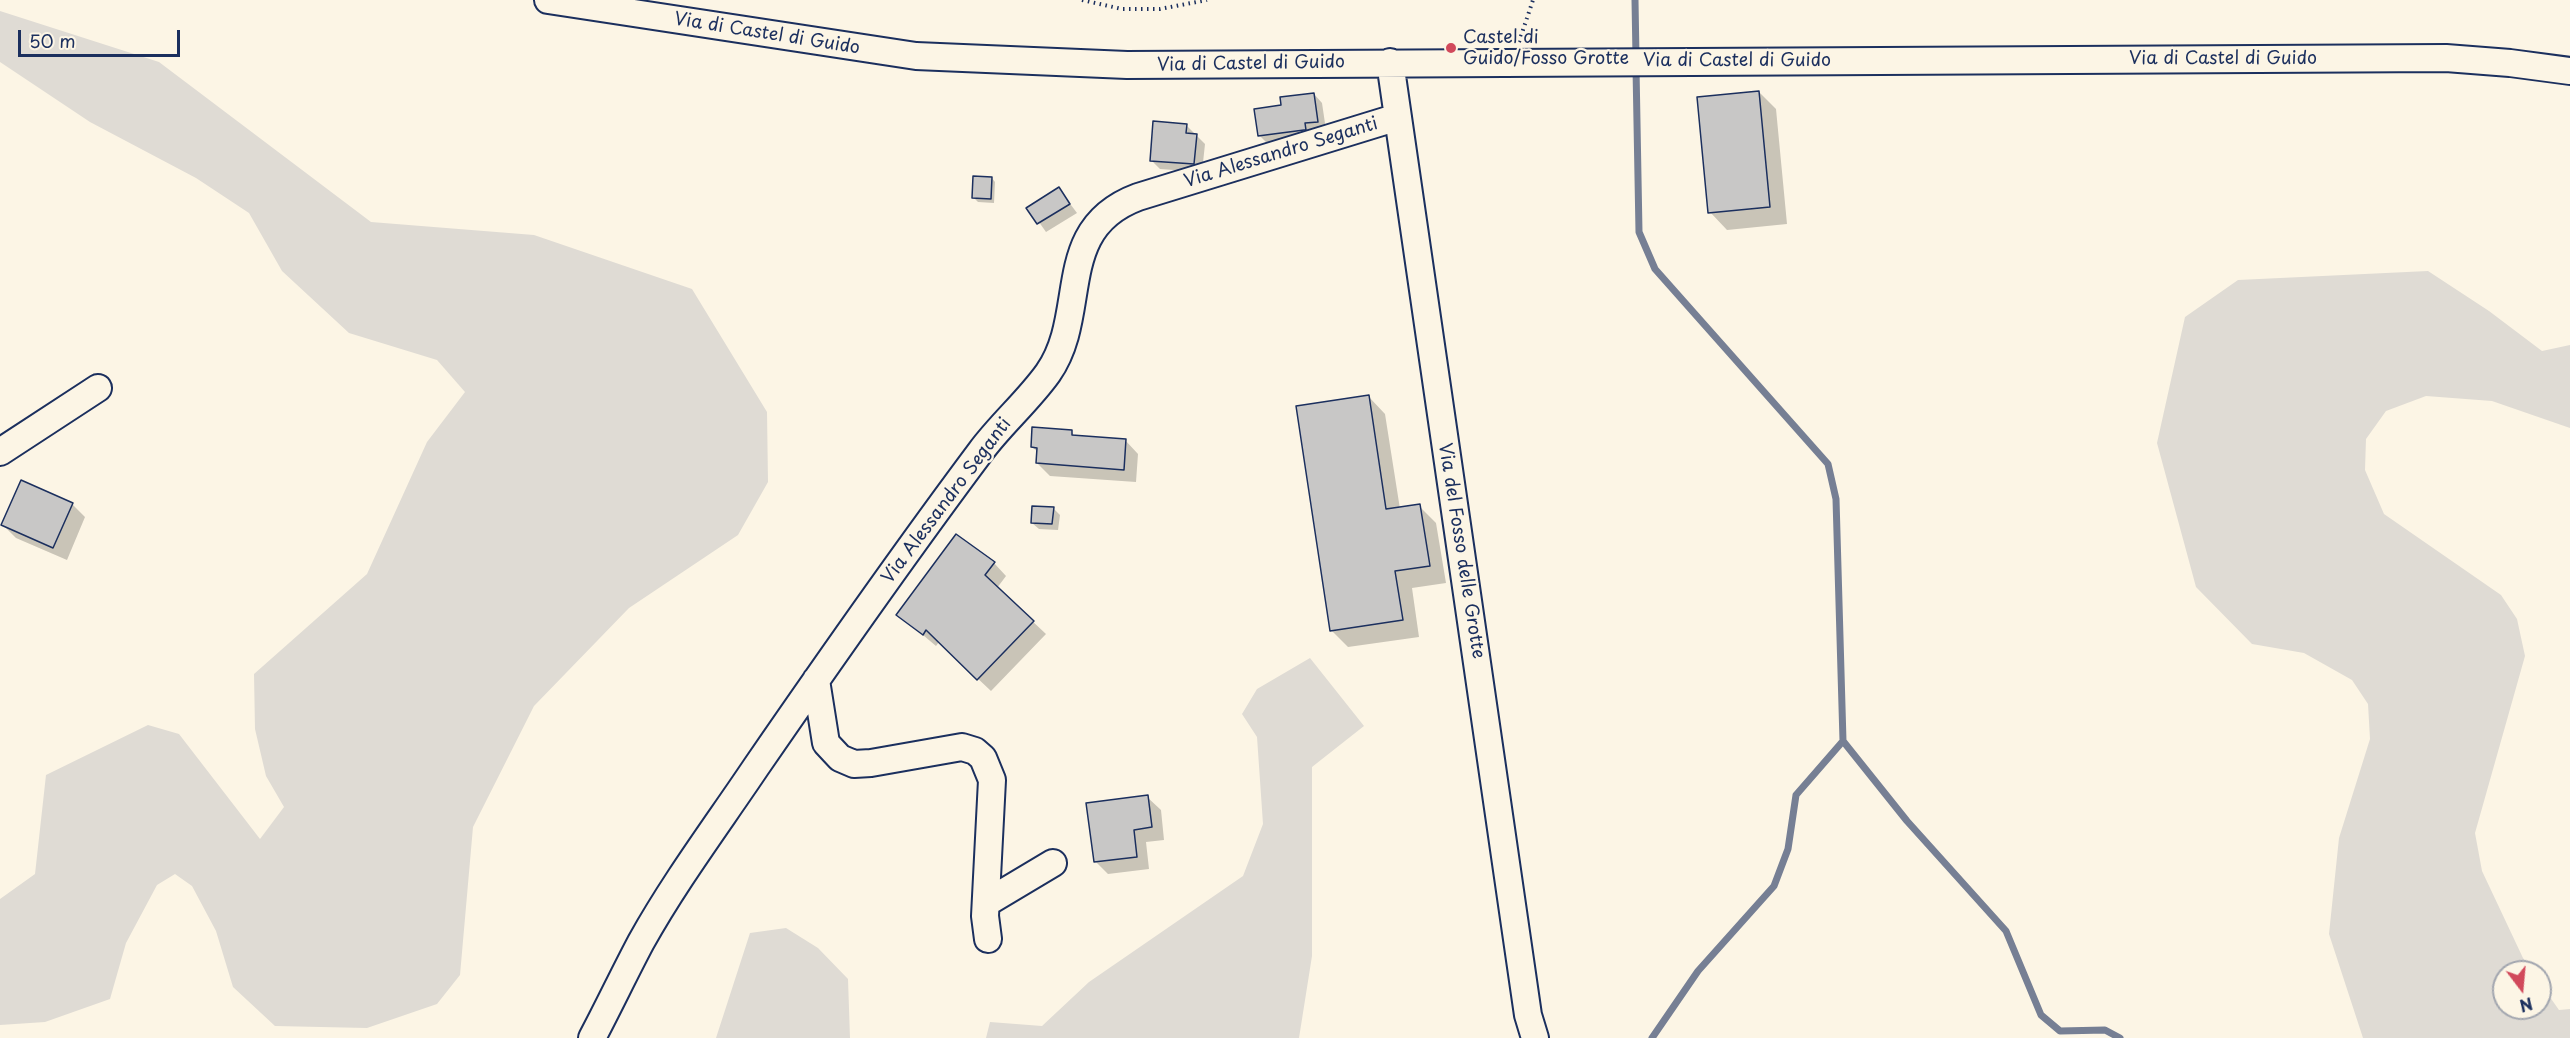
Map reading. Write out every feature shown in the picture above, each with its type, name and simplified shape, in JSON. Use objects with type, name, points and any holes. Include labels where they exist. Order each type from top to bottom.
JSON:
[{"type":"street","name":"Via di Castel di Guido","points":[[548,0],[949,59],[1127,65],[2446,58],[2570,71]]},
{"type":"street","name":"Via del Fosso delle Grotte","points":[[1389,62],[1528,1015],[1535,1038]]},
{"type":"street","name":"Via Alessandro Seganti","points":[[592,1038],[641,943],[675,887],[816,680],[981,451],[1050,369],[1061,348],[1083,250],[1092,231],[1105,214],[1120,204],[1138,197],[1398,117]]},
{"type":"street","points":[[0,452],[98,388]]},
{"type":"street","points":[[816,680],[826,743],[840,758],[854,764],[871,763],[962,747],[975,751],[983,759],[993,780],[986,903],[988,939]]},
{"type":"street","points":[[986,903],[1053,863]]},
{"type":"path","points":[[1082,0],[1122,9],[1160,9],[1207,0]]},
{"type":"path","points":[[1512,62],[1533,0]]},
{"type":"shaded area","points":[[0,11],[159,62],[371,222],[534,235],[692,289],[767,412],[768,482],[738,535],[629,608],[534,706],[473,827],[460,975],[437,1004],[367,1028],[275,1026],[233,987],[216,931],[192,886],[175,874],[157,885],[126,943],[110,999],[45,1022],[0,1025],[0,899],[35,874],[46,775],[148,725],[179,734],[260,839],[284,807],[266,776],[255,729],[254,674],[367,574],[427,442],[465,392],[437,360],[349,333],[282,271],[249,213],[196,178],[90,122],[0,62]]},
{"type":"shaded area","points":[[2428,271],[2489,311],[2542,351],[2570,345],[2570,428],[2492,401],[2426,396],[2386,411],[2366,439],[2365,470],[2384,514],[2501,595],[2517,619],[2525,656],[2475,833],[2482,871],[2524,960],[2492,960],[2492,1020],[2552,1020],[2552,1000],[2559,1010],[2570,1009],[2570,1038],[2363,1038],[2329,934],[2339,838],[2370,739],[2368,704],[2352,680],[2304,653],[2252,644],[2196,587],[2157,443],[2185,317],[2238,280]]},
{"type":"shaded area","points":[[1310,658],[1364,726],[1312,767],[1312,956],[1299,1038],[986,1038],[990,1022],[1042,1026],[1089,982],[1243,876],[1263,824],[1257,737],[1242,714],[1257,689]]},
{"type":"shaded area","points":[[786,928],[818,948],[848,979],[850,1038],[716,1038],[750,933]]},
{"type":"building","points":[[1759,91],[1770,207],[1708,213],[1697,97]]},
{"type":"building","points":[[1314,93],[1318,122],[1305,123],[1306,130],[1258,136],[1254,109],[1281,105],[1280,97]]},
{"type":"building","points":[[1153,121],[1187,124],[1186,133],[1197,134],[1194,164],[1150,161]]},
{"type":"building","points":[[973,176],[992,177],[991,199],[972,198]]},
{"type":"building","points":[[1059,187],[1070,204],[1037,224],[1026,208]]},
{"type":"building","points":[[1369,395],[1386,509],[1420,504],[1430,566],[1395,571],[1403,620],[1330,631],[1296,406]]},
{"type":"building","points":[[1032,427],[1072,430],[1072,435],[1126,439],[1124,470],[1036,463],[1037,448],[1031,447]]},
{"type":"building","points":[[21,480],[73,503],[53,548],[1,525]]},
{"type":"building","points":[[1032,506],[1054,507],[1052,524],[1031,523]]},
{"type":"building","points":[[956,534],[995,562],[985,575],[1034,621],[977,680],[926,630],[923,635],[896,615]]},
{"type":"building","points":[[1148,795],[1152,827],[1134,830],[1137,857],[1094,862],[1086,803]]},
{"type":"waterway","points":[[1635,0],[1636,57]]},
{"type":"waterway","points":[[1636,68],[1639,232],[1655,269],[1828,464],[1836,499],[1843,741],[1796,795],[1788,849],[1774,886],[1698,971],[1652,1038]]},
{"type":"waterway","points":[[1843,741],[1907,821],[2006,931],[2041,1015],[2060,1031],[2105,1030],[2120,1038]]},
{"type":"place","name":"Castel di Guido/Fosso Grotte","points":[[1451,48]]}]
